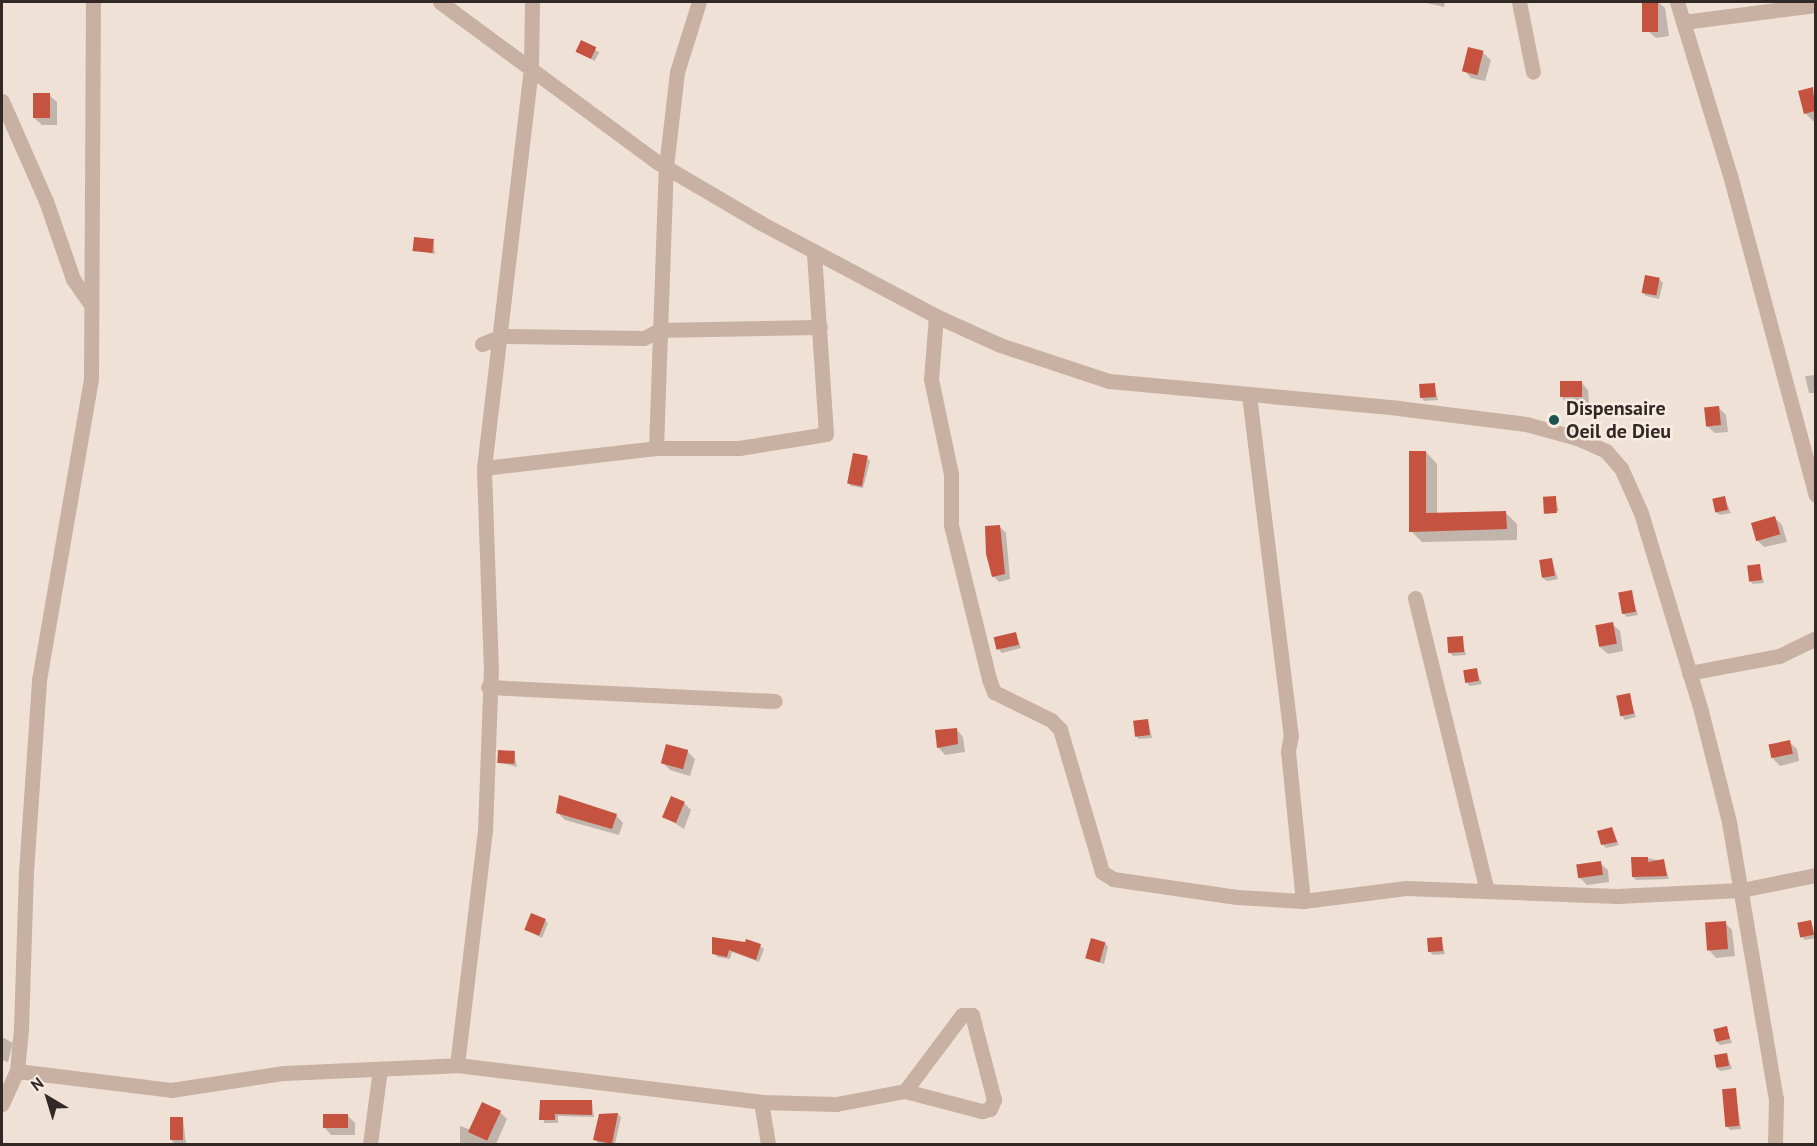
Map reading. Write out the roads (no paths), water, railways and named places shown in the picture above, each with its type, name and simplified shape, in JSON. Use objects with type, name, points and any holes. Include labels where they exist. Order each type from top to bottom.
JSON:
[{"type":"street","points":[[2,1104],[16,1071],[39,680],[90,379],[89,302],[94,196],[93,2]]},
{"type":"street","points":[[440,2],[666,167],[814,251],[936,316],[1000,345],[1109,381],[1526,424],[1577,438],[1606,451],[1621,468],[1641,513],[1689,673],[1729,822],[1776,1099],[1775,1144]]},
{"type":"street","points":[[458,1065],[485,831],[488,687],[491,672],[484,468],[502,336],[531,68],[532,2]]},
{"type":"street","points":[[656,448],[666,167],[677,72],[699,2]]},
{"type":"street","points":[[1519,2],[1533,72]]},
{"type":"street","points":[[1677,2],[1730,175],[1815,495]]},
{"type":"street","points":[[1683,22],[1815,5]]},
{"type":"street","points":[[2,101],[46,201],[73,279],[89,302]]},
{"type":"street","points":[[484,468],[656,448],[739,448],[826,434],[814,251]]},
{"type":"street","points":[[936,316],[931,379],[951,474],[951,525],[989,679],[994,692],[1051,720],[1060,729],[1102,872],[1113,879],[1226,895],[1303,901],[1406,888],[1617,896],[1741,890],[1815,875]]},
{"type":"street","points":[[482,344],[502,336],[644,338],[659,330],[820,327]]},
{"type":"street","points":[[1249,395],[1290,723],[1288,751],[1303,901]]},
{"type":"street","points":[[1415,598],[1487,891]]},
{"type":"street","points":[[1689,673],[1779,656],[1815,638]]},
{"type":"street","points":[[488,687],[775,701]]},
{"type":"street","points":[[16,1071],[171,1090],[284,1073],[458,1065],[761,1102],[836,1104],[904,1091],[982,1111],[990,1109],[994,1100],[972,1015],[962,1015],[904,1091]]},
{"type":"street","points":[[370,1144],[380,1069]]},
{"type":"street","points":[[761,1102],[768,1144]]},
{"type":"place","name":"Dispensaire Oeil de Dieu","points":[[1554,420]]}]
